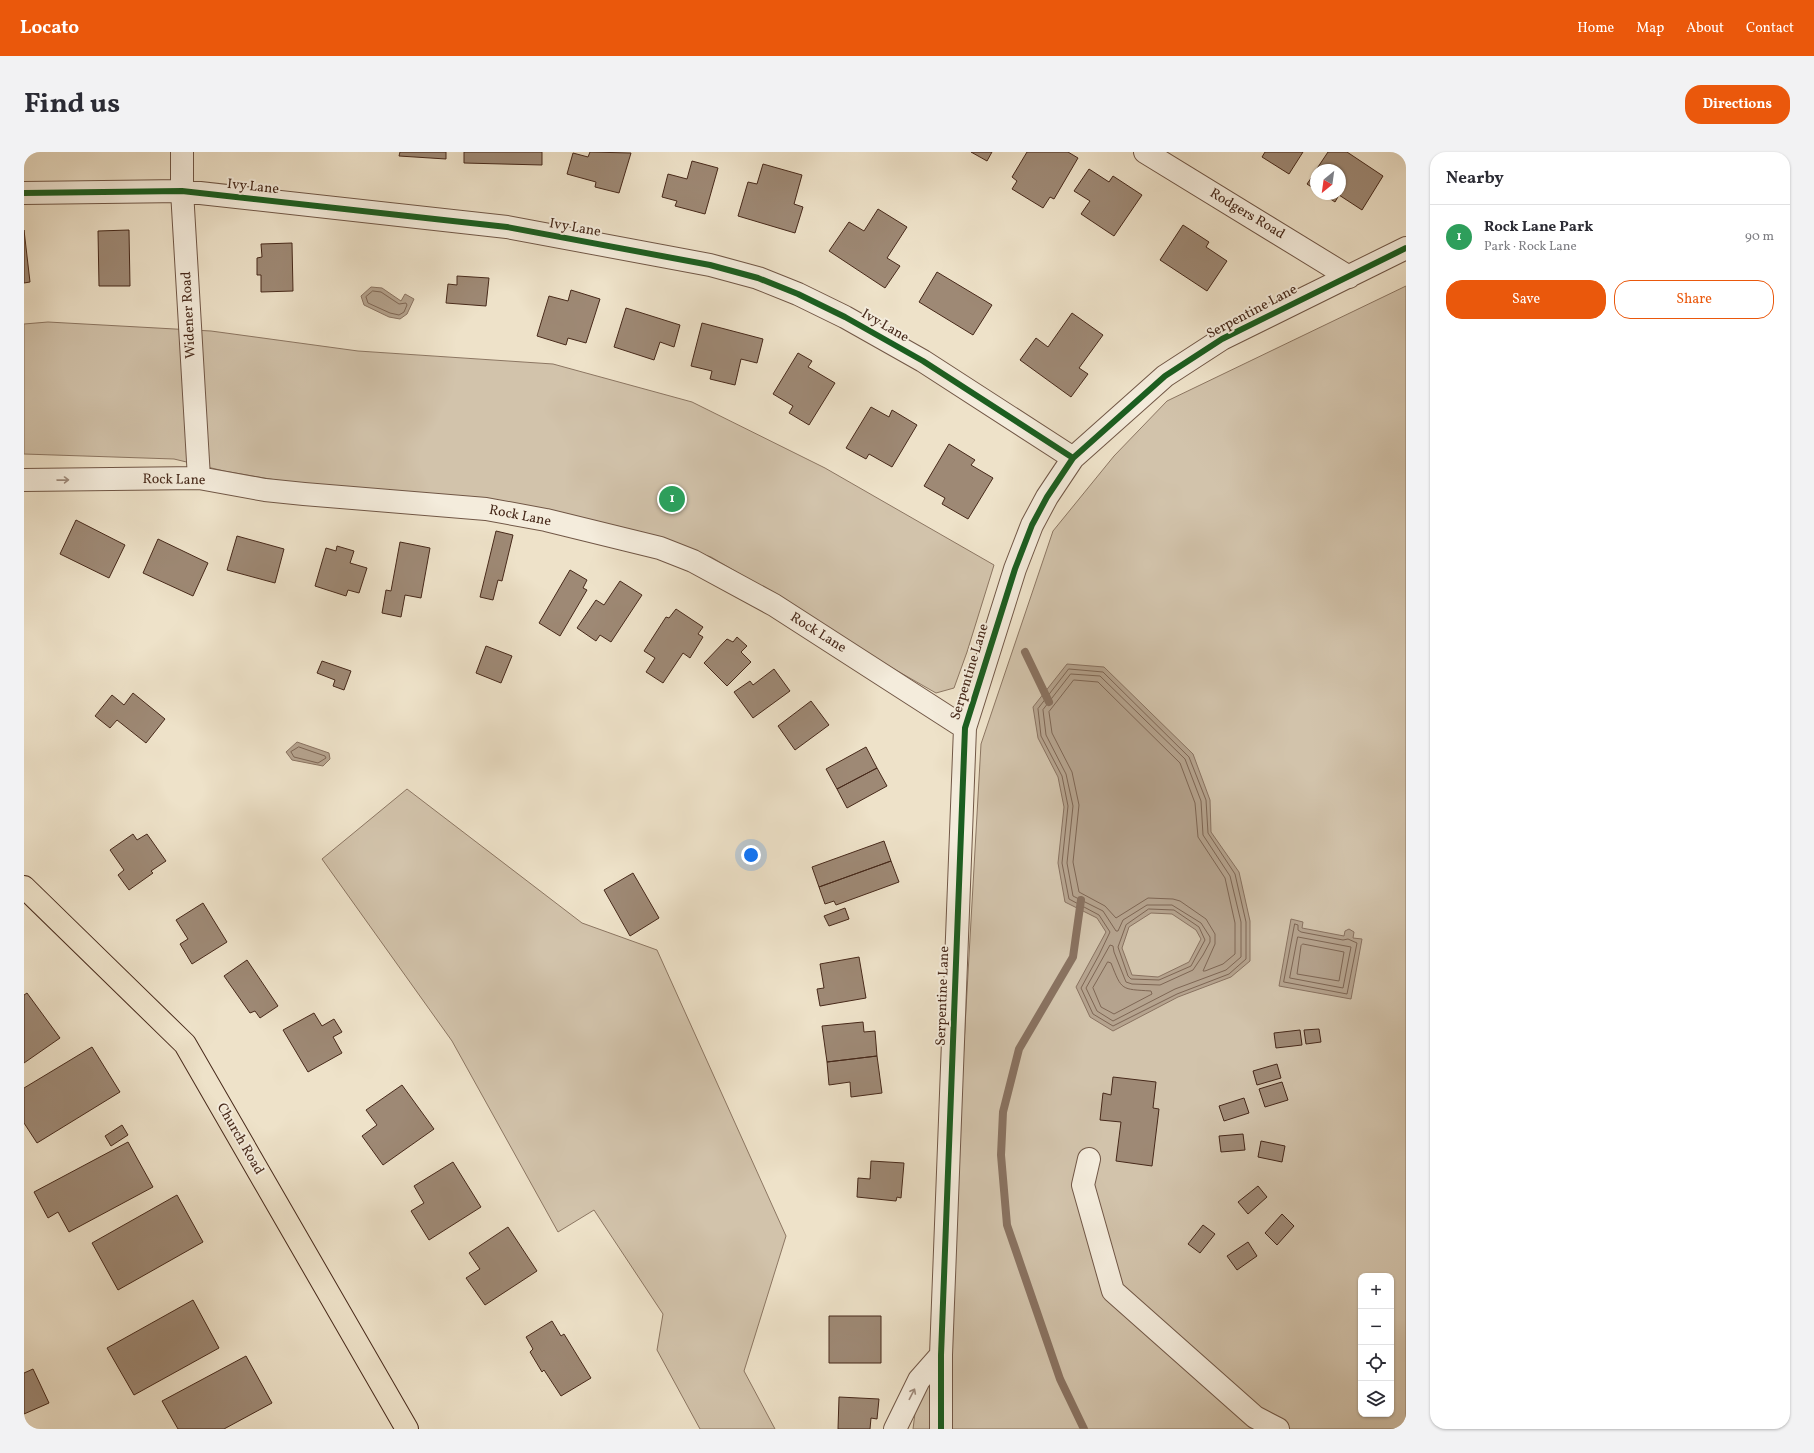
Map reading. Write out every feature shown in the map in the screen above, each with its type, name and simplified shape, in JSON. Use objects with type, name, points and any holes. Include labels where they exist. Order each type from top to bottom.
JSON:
[{"type":"main road","name":"Church Road","points":[[26,892],[185,1044],[407,1429]]},
{"type":"street","name":"Widener Road","points":[[182,152],[182,191],[199,478]]},
{"type":"street","name":"Rodgers Road","points":[[1145,152],[1349,276]]},
{"type":"street","name":"Ivy Lane","points":[[24,192],[182,191],[507,227],[710,265],[758,278],[798,294],[845,317],[923,361],[1073,458]]},
{"type":"street","name":"Serpentine Lane","points":[[941,1355],[965,728],[1015,569],[1032,525],[1047,497],[1073,458],[1125,410],[1165,376],[1222,339],[1406,248]]},
{"type":"street","name":"Rock Lane","points":[[24,480],[199,478],[265,490],[486,509],[546,520],[660,548],[693,561],[774,606],[965,728]]},
{"type":"street","points":[[1089,1159],[1083,1185],[1113,1291],[1255,1417],[1278,1429]]},
{"type":"street","points":[[895,1429],[919,1380],[941,1355]]},
{"type":"street","points":[[941,1355],[941,1429]]},
{"type":"shaded area","points":[[1406,286],[1406,1429],[913,1429],[915,1413],[947,1345],[981,744],[1053,531],[1114,456],[1167,401]]},
{"type":"shaded area","points":[[48,322],[211,331],[358,351],[553,364],[692,402],[825,468],[994,565],[967,652],[954,688],[936,693],[880,661],[800,609],[711,557],[633,531],[316,487],[224,471],[174,459],[24,454],[24,324]]},
{"type":"shaded area","points":[[407,789],[582,923],[657,950],[786,1236],[744,1371],[775,1429],[700,1429],[657,1350],[663,1314],[594,1210],[558,1232],[452,1041],[322,859]]},
{"type":"water","points":[[371,287],[382,288],[401,301],[405,294],[414,299],[407,314],[400,319],[389,317],[364,305],[361,296]]},
{"type":"water","points":[[1067,664],[1104,667],[1193,754],[1210,800],[1211,832],[1239,872],[1250,921],[1250,961],[1231,977],[1178,997],[1113,1031],[1090,1017],[1076,987],[1106,932],[1097,918],[1065,902],[1058,863],[1064,807],[1058,777],[1038,738],[1033,707]],"holes":[[[1151,913],[1172,914],[1196,930],[1201,939],[1189,962],[1158,977],[1132,975],[1122,948],[1129,927]]]},
{"type":"water","points":[[297,742],[329,753],[330,759],[323,766],[292,760],[286,752]]},
{"type":"water","points":[[1291,919],[1303,922],[1302,928],[1344,936],[1345,931],[1349,929],[1354,932],[1353,938],[1362,939],[1351,999],[1279,986]]},
{"type":"building","points":[[400,152],[446,152],[446,159],[399,156]]},
{"type":"building","points":[[464,152],[542,152],[542,165],[464,163]]},
{"type":"building","points":[[590,152],[631,153],[619,193],[595,187],[596,182],[567,174],[573,153],[588,157]]},
{"type":"building","points":[[971,152],[992,152],[987,161]]},
{"type":"building","points":[[1027,152],[1068,152],[1078,158],[1054,199],[1050,197],[1043,208],[1012,189],[1017,181],[1012,177]]},
{"type":"building","points":[[1265,152],[1303,152],[1289,174],[1262,157]]},
{"type":"building","points":[[1328,152],[1347,152],[1383,176],[1362,210],[1346,200],[1346,164],[1320,164]]},
{"type":"building","points":[[692,161],[718,168],[705,214],[675,206],[677,201],[662,197],[668,174],[687,179]]},
{"type":"building","points":[[763,164],[802,175],[794,204],[803,207],[795,233],[738,216],[748,182],[757,184]]},
{"type":"building","points":[[1089,169],[1109,182],[1113,176],[1142,195],[1114,236],[1081,214],[1090,201],[1074,191]]},
{"type":"building","points":[[878,209],[907,227],[887,258],[900,266],[885,288],[829,251],[849,222],[864,231]]},
{"type":"building","points":[[1183,225],[1209,242],[1206,247],[1227,261],[1207,291],[1160,260]]},
{"type":"building","points":[[24,230],[30,282],[24,283]]},
{"type":"building","points":[[129,230],[130,286],[99,286],[98,231]]},
{"type":"building","points":[[292,243],[293,291],[261,292],[261,275],[257,275],[257,258],[262,257],[261,244]]},
{"type":"building","points":[[937,272],[992,305],[973,335],[919,302]]},
{"type":"building","points":[[457,276],[489,278],[486,306],[446,303],[448,284],[457,285]]},
{"type":"building","points":[[571,290],[600,299],[586,343],[568,338],[566,345],[537,336],[549,296],[568,301]]},
{"type":"building","points":[[626,308],[680,325],[674,347],[660,342],[654,360],[614,347]]},
{"type":"building","points":[[1072,313],[1103,335],[1079,368],[1088,374],[1071,397],[1020,360],[1036,338],[1048,347]]},
{"type":"building","points":[[702,323],[763,339],[757,363],[741,359],[735,385],[710,379],[712,371],[691,366]]},
{"type":"building","points":[[798,353],[812,361],[808,367],[835,383],[809,425],[789,413],[793,406],[773,394]]},
{"type":"building","points":[[871,407],[889,417],[892,410],[917,425],[892,467],[869,454],[866,459],[846,448]]},
{"type":"building","points":[[949,444],[975,460],[971,465],[993,478],[968,519],[942,504],[945,498],[924,486]]},
{"type":"building","points":[[76,520],[125,545],[109,578],[60,554]]},
{"type":"building","points":[[496,531],[513,535],[502,581],[498,580],[493,600],[480,597]]},
{"type":"building","points":[[237,536],[284,549],[275,583],[227,570]]},
{"type":"building","points":[[158,539],[208,563],[193,596],[143,573]]},
{"type":"building","points":[[400,542],[430,548],[421,598],[405,595],[401,617],[382,613],[386,590],[391,591]]},
{"type":"building","points":[[337,546],[354,551],[350,563],[367,568],[359,593],[348,590],[346,596],[315,586],[326,548],[336,551]]},
{"type":"building","points":[[570,570],[587,580],[583,588],[587,590],[560,636],[539,623]]},
{"type":"building","points":[[620,581],[642,595],[611,642],[600,635],[596,641],[577,628],[596,600],[604,605]]},
{"type":"building","points":[[676,609],[703,627],[698,634],[703,637],[690,658],[683,653],[663,683],[646,672],[655,658],[644,651],[666,617],[669,618]]},
{"type":"building","points":[[737,637],[747,646],[741,652],[751,662],[727,686],[704,663],[727,639],[733,642]]},
{"type":"building","points":[[486,646],[512,656],[501,683],[476,673]]},
{"type":"building","points":[[322,661],[351,671],[344,690],[333,686],[335,680],[317,673]]},
{"type":"building","points":[[774,669],[790,691],[753,718],[734,692],[750,681],[753,685]]},
{"type":"building","points":[[133,693],[165,719],[146,743],[117,720],[110,728],[95,716],[112,695],[124,705]]},
{"type":"building","points":[[811,701],[829,725],[795,750],[778,726]]},
{"type":"building","points":[[866,747],[877,768],[837,789],[826,769]]},
{"type":"building","points":[[877,768],[887,786],[847,808],[837,789]]},
{"type":"building","points":[[133,834],[137,840],[147,834],[166,861],[151,871],[153,873],[129,890],[118,875],[124,870],[110,850]]},
{"type":"building","points":[[884,841],[891,861],[819,887],[812,867]]},
{"type":"building","points":[[891,861],[899,882],[836,905],[834,901],[825,904],[819,887]]},
{"type":"building","points":[[633,873],[659,918],[630,936],[604,890]]},
{"type":"building","points":[[203,903],[227,942],[192,964],[180,944],[188,939],[176,920]]},
{"type":"building","points":[[845,908],[849,919],[829,926],[824,916]]},
{"type":"building","points":[[859,957],[866,998],[820,1006],[817,989],[824,988],[820,964]]},
{"type":"building","points":[[247,960],[278,1006],[260,1018],[255,1011],[250,1013],[224,976]]},
{"type":"building","points":[[27,993],[60,1038],[24,1063],[24,995]]},
{"type":"building","points":[[314,1013],[322,1026],[334,1019],[342,1032],[333,1037],[342,1053],[308,1072],[283,1030]]},
{"type":"building","points":[[863,1022],[864,1032],[875,1031],[877,1056],[827,1062],[822,1026]]},
{"type":"building","points":[[1319,1029],[1321,1042],[1306,1044],[1304,1030]]},
{"type":"building","points":[[1300,1030],[1302,1045],[1276,1048],[1274,1033]]},
{"type":"building","points":[[92,1047],[120,1092],[37,1143],[24,1123],[24,1088]]},
{"type":"building","points":[[877,1056],[882,1093],[851,1097],[850,1082],[829,1085],[827,1062]]},
{"type":"building","points":[[1277,1064],[1281,1078],[1257,1085],[1253,1071]]},
{"type":"building","points":[[1113,1077],[1156,1082],[1153,1108],[1159,1109],[1152,1166],[1116,1161],[1121,1122],[1100,1120],[1103,1093],[1111,1095]]},
{"type":"building","points":[[1282,1082],[1288,1100],[1265,1107],[1259,1089]]},
{"type":"building","points":[[402,1085],[434,1129],[383,1165],[362,1136],[377,1125],[366,1110]]},
{"type":"building","points":[[1244,1098],[1249,1113],[1224,1121],[1219,1106]]},
{"type":"building","points":[[122,1125],[128,1135],[111,1146],[105,1136]]},
{"type":"building","points":[[1243,1134],[1245,1150],[1221,1152],[1219,1136]]},
{"type":"building","points":[[1261,1141],[1285,1146],[1282,1162],[1258,1157]]},
{"type":"building","points":[[128,1142],[153,1187],[69,1232],[58,1212],[48,1218],[34,1192]]},
{"type":"building","points":[[871,1161],[904,1163],[901,1198],[897,1197],[896,1201],[857,1197],[858,1178],[870,1179]]},
{"type":"building","points":[[453,1162],[481,1207],[429,1240],[411,1211],[424,1203],[414,1186]]},
{"type":"building","points":[[1258,1186],[1267,1197],[1248,1214],[1238,1202]]},
{"type":"building","points":[[177,1195],[203,1242],[118,1290],[92,1243]]},
{"type":"building","points":[[1282,1214],[1294,1226],[1277,1245],[1265,1233]]},
{"type":"building","points":[[1203,1225],[1215,1234],[1200,1253],[1188,1244]]},
{"type":"building","points":[[508,1227],[537,1271],[485,1305],[466,1278],[480,1269],[469,1253]]},
{"type":"building","points":[[1248,1242],[1257,1256],[1237,1270],[1227,1256]]},
{"type":"building","points":[[193,1300],[219,1348],[134,1395],[107,1348]]},
{"type":"building","points":[[829,1316],[881,1316],[881,1363],[829,1363]]},
{"type":"building","points":[[552,1321],[561,1336],[564,1334],[591,1378],[561,1396],[544,1370],[542,1372],[530,1352],[533,1349],[526,1337]]},
{"type":"building","points":[[246,1356],[272,1403],[224,1429],[178,1429],[162,1401]]},
{"type":"building","points":[[33,1369],[49,1403],[24,1414],[24,1373]]},
{"type":"building","points":[[839,1397],[879,1399],[877,1419],[871,1418],[870,1429],[838,1429]]},
{"type":"waterway","points":[[1025,652],[1049,702]]},
{"type":"waterway","points":[[1081,900],[1073,957],[1019,1049],[1003,1112],[1001,1155],[1007,1225],[1060,1379],[1084,1429]]},
{"type":"cycle path","points":[[24,193],[182,191],[507,227],[710,265],[758,278],[798,294],[845,317],[923,361],[1073,458]]},
{"type":"cycle path","points":[[941,1429],[941,1355],[965,728],[1015,569],[1032,525],[1047,497],[1073,458],[1165,376],[1222,339],[1406,248]]},
{"type":"place","name":"Rock Lane Park","points":[[672,499]]}]
